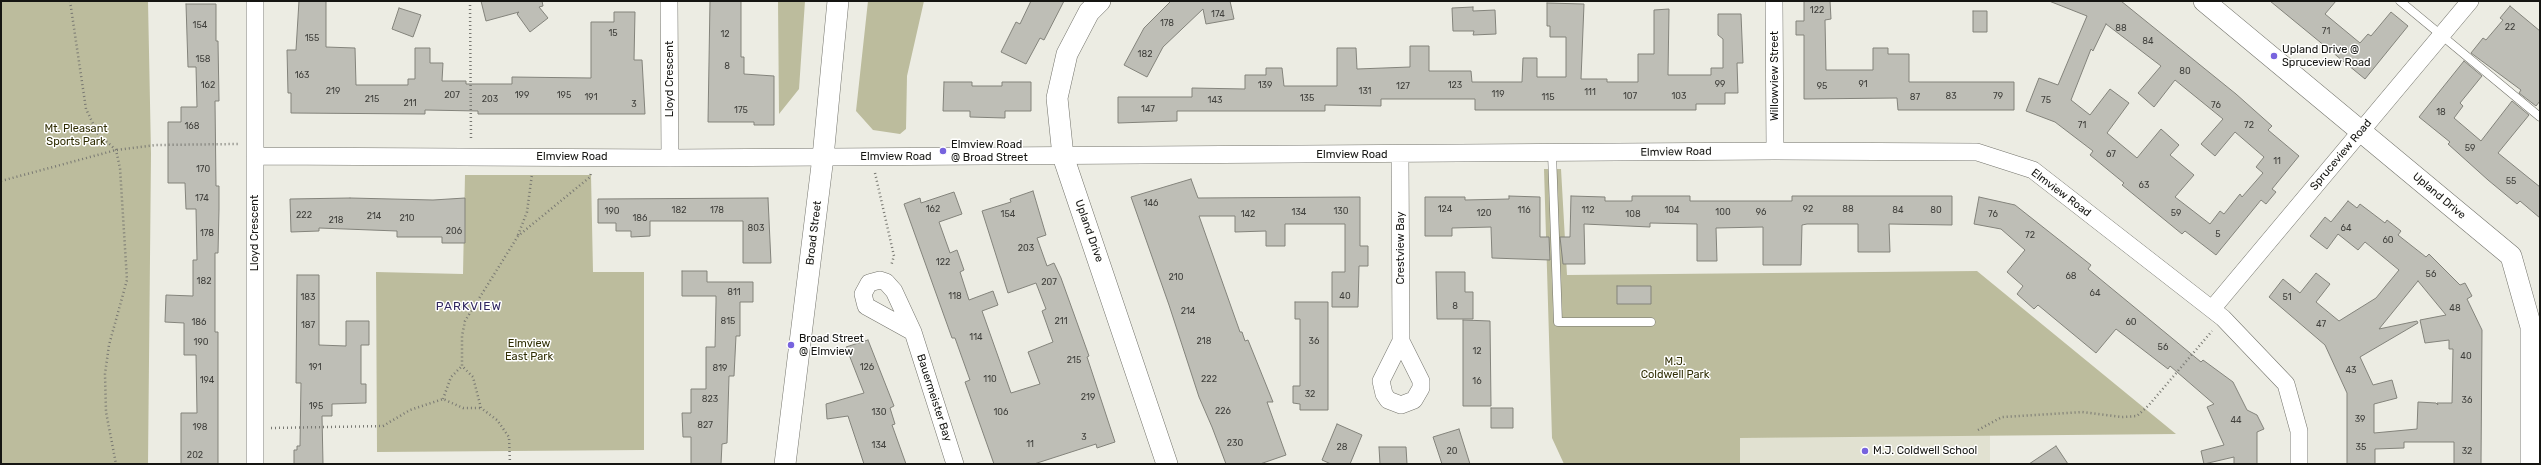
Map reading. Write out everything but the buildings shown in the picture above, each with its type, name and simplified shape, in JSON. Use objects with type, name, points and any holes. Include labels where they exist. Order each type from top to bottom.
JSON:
[{"type":"street","name":"Lloyd Crescent","points":[[255,1],[255,464]]},
{"type":"street","name":"Lloyd Crescent","points":[[669,1],[670,158]]},
{"type":"street","name":"Broad Street","points":[[785,464],[823,157],[838,1]]},
{"type":"street","name":"Upland Drive","points":[[1100,1],[1090,12],[1067,54],[1057,98],[1063,156],[1162,463]]},
{"type":"street","name":"Willowview Street","points":[[1774,1],[1775,150]]},
{"type":"street","name":"Upland Drive","points":[[2204,1],[2511,256],[2531,327],[2531,464]]},
{"type":"street","name":"Spruceview Road","points":[[2218,314],[2360,132],[2470,1]]},
{"type":"street","name":"Elmview Road","points":[[255,150],[471,157],[670,158],[1400,155],[1775,150],[1976,152],[2033,170],[2218,314],[2286,384],[2299,431],[2299,464]]},
{"type":"street","name":"Crestview Bay","points":[[1400,155],[1401,341]]},
{"type":"street","points":[[886,282],[880,280],[869,283],[864,288],[863,300],[871,310],[913,332]]},
{"type":"street","name":"Bauermeister Bay","points":[[886,282],[891,286],[913,332],[956,464]]},
{"type":"lane","points":[[2400,1],[2540,117]]},
{"type":"lane","points":[[1552,153],[1558,322],[1651,322]]},
{"type":"path","points":[[70,1],[86,109],[98,134],[116,150],[120,168],[126,228],[127,280],[109,345],[105,374],[106,412],[116,464]]},
{"type":"path","points":[[470,1],[471,157]]},
{"type":"path","points":[[1,181],[116,150],[156,145],[255,150]]},
{"type":"path","points":[[443,399],[451,377],[462,366],[462,336],[465,321],[518,236],[527,212],[532,182],[532,157]]},
{"type":"path","points":[[518,236],[590,178],[591,157]]},
{"type":"path","points":[[871,157],[894,256],[886,282]]},
{"type":"path","points":[[1978,430],[2002,417],[2082,412],[2122,417],[2137,416],[2149,405],[2218,314]]},
{"type":"path","points":[[462,366],[473,377],[481,408]]},
{"type":"path","points":[[255,428],[383,426],[410,410],[443,399],[463,408],[481,408],[497,420],[509,437],[510,464]]},
{"type":"shaded area","name":"M.J. Coldwell School","points":[[1990,434],[1990,464],[1740,464],[1740,438]]},
{"type":"green space","name":"Mt. Pleasant Sports Park","points":[[1,1],[148,1],[151,154],[148,464],[1,464]]},
{"type":"green space","points":[[778,1],[805,1],[799,89],[779,114]]},
{"type":"green space","points":[[868,1],[924,1],[907,76],[906,129],[900,134],[873,130],[856,111]]},
{"type":"green space","name":"M.J. Coldwell Park","points":[[1544,169],[1561,169],[1567,275],[1977,271],[2176,434],[1740,438],[1740,464],[1564,464],[1552,438]]},
{"type":"green space","name":"Elmview East Park","points":[[465,175],[591,175],[593,272],[644,272],[644,450],[377,452],[376,272],[463,274]]},
{"type":"place","name":"Upland Drive @ Spruceview Road","points":[[2274,56]]},
{"type":"place","name":"Elmview Road @ Broad Street","points":[[943,151]]},
{"type":"place","name":"Broad Street @ Elmview","points":[[791,345]]},
{"type":"place","name":"M.J. Coldwell School","points":[[1865,451]]},
{"type":"district","name":"PARKVIEW","points":[[469,307]]}]
